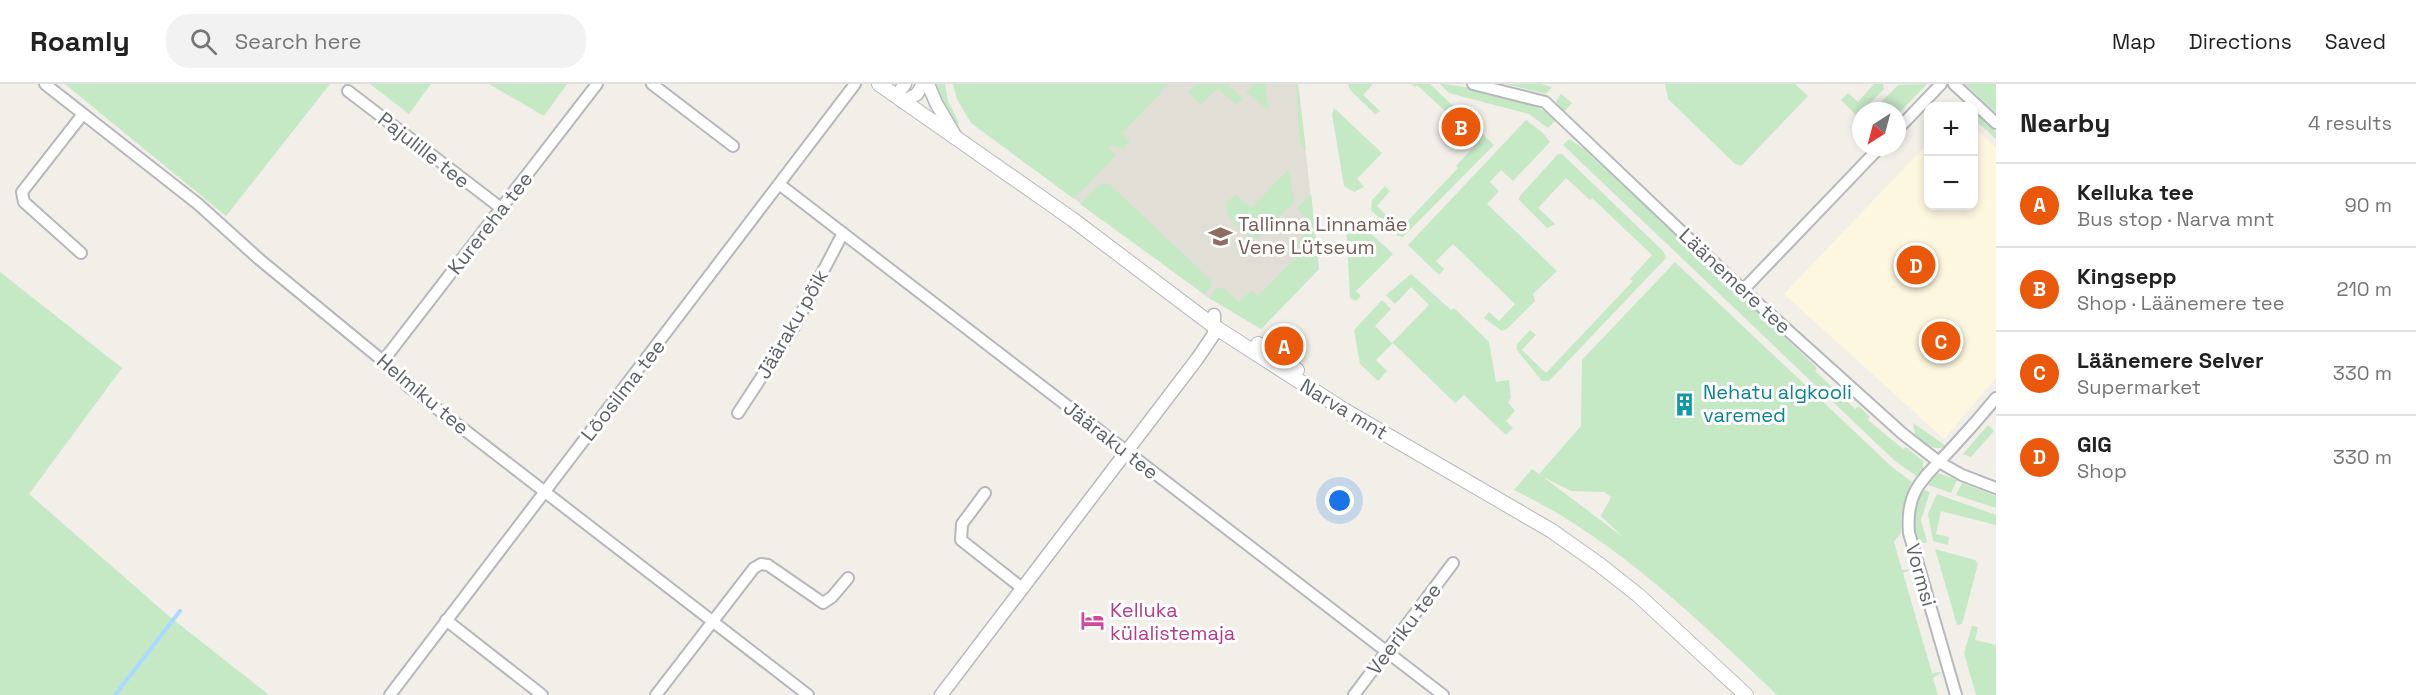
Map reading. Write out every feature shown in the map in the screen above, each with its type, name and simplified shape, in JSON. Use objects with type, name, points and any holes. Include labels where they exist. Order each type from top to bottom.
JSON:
[{"type":"main road","name":"Narva mnt","points":[[879,84],[1214,321],[1353,415],[1426,455],[1552,531],[1638,595],[1746,695]]},
{"type":"street","name":"Helmiku tee","points":[[45,84],[198,204],[259,259],[383,361],[409,387],[808,695]]},
{"type":"street","name":"Kurereha tee","points":[[383,361],[597,84]]},
{"type":"street","points":[[652,84],[733,146]]},
{"type":"street","name":"Lõosilma tee","points":[[390,695],[855,84]]},
{"type":"street","points":[[900,99],[905,84]]},
{"type":"street","points":[[900,99],[917,94],[923,84]]},
{"type":"street","points":[[928,84],[936,104],[957,138]]},
{"type":"street","name":"Läänemere tee","points":[[1473,84],[1545,102],[1743,290],[1903,434],[1939,462],[1962,475],[1996,488]]},
{"type":"street","points":[[1906,121],[1941,84]]},
{"type":"street","points":[[1954,84],[1996,123]]},
{"type":"street","name":"Pajulille tee","points":[[348,91],[501,208]]},
{"type":"street","points":[[81,253],[24,202],[22,192],[83,114]]},
{"type":"street","points":[[1743,290],[1871,156]]},
{"type":"street","name":"Jääraku tee","points":[[779,184],[1443,695]]},
{"type":"street","name":"Jääraku põik","points":[[738,413],[793,329],[843,233]]},
{"type":"street","points":[[941,695],[1197,359],[1214,334],[1214,321]]},
{"type":"street","name":"Vormsi","points":[[1956,695],[1909,533],[1907,514],[1911,499],[1920,483],[1996,399]]},
{"type":"street","points":[[985,494],[962,524],[961,540],[1022,588]]},
{"type":"street","name":"Veeriku tee","points":[[1354,695],[1453,563]]},
{"type":"street","points":[[656,695],[754,568],[761,564],[768,565],[823,603],[832,597],[848,578]]},
{"type":"street","points":[[446,620],[542,695]]},
{"type":"shaded area","name":"Tallinna Linnamäe Vene Lütseum","points":[[981,84],[1298,84],[1319,269],[1261,329],[1206,296],[1005,147]]},
{"type":"shaded area","points":[[1978,131],[1996,148],[1996,378],[1944,439],[1784,294],[1924,147],[1924,210],[1978,210]]},
{"type":"green space","points":[[65,84],[330,84],[226,216]]},
{"type":"green space","points":[[370,84],[431,84],[409,114]]},
{"type":"green space","points":[[489,84],[567,84],[544,116]]},
{"type":"green space","points":[[933,84],[945,84],[948,101],[959,123],[957,124],[948,114]]},
{"type":"green space","points":[[953,84],[1169,84],[1122,133],[1130,141],[1123,149],[1111,145],[1109,148],[1116,155],[1074,199],[971,123],[957,99]]},
{"type":"green space","points":[[1197,84],[1227,84],[1243,99],[1236,105],[1218,88],[1201,105],[1188,92]]},
{"type":"green space","points":[[1253,84],[1265,84],[1269,111],[1246,92]]},
{"type":"green space","points":[[1296,84],[1298,84],[1306,150],[1300,144]]},
{"type":"green space","points":[[1348,84],[1373,84],[1363,95],[1380,111],[1375,114],[1350,90]]},
{"type":"green space","points":[[1411,84],[1430,84],[1494,145],[1403,237],[1398,236],[1371,210],[1372,200],[1385,186],[1390,191],[1377,206],[1400,229],[1458,168],[1456,166],[1478,142],[1417,85],[1415,87]]},
{"type":"green space","points":[[1440,84],[1476,89],[1520,101],[1542,110],[1555,121],[1548,128],[1529,114],[1449,93]]},
{"type":"green space","points":[[1506,84],[1541,84],[1552,87],[1546,94]]},
{"type":"green space","points":[[1665,84],[1795,84],[1808,96],[1741,166],[1734,163],[1668,99]]},
{"type":"green space","points":[[1874,84],[1883,84],[1884,89],[1871,102],[1858,102]]},
{"type":"green space","points":[[1927,84],[1906,106],[1906,102],[1881,102],[1898,85]]},
{"type":"green space","points":[[1996,84],[1996,113],[1966,85]]},
{"type":"green space","points":[[1848,93],[1858,102],[1852,102],[1852,111],[1841,100]]},
{"type":"green space","points":[[1561,94],[1572,103],[1564,112],[1556,102]]},
{"type":"green space","points":[[1334,108],[1382,153],[1357,179],[1364,187],[1354,192],[1344,186],[1332,114]]},
{"type":"green space","points":[[1978,115],[1996,132],[1996,139],[1978,123]]},
{"type":"green space","points":[[1526,120],[1542,132],[1550,142],[1513,181],[1501,170],[1490,182],[1499,191],[1487,204],[1557,271],[1533,294],[1535,301],[1508,328],[1502,331],[1484,318],[1489,312],[1499,321],[1515,304],[1453,244],[1436,261],[1444,269],[1439,275],[1408,245]]},
{"type":"green space","points":[[1569,139],[1584,149],[1817,368],[1815,371],[1855,409],[1859,406],[1870,417],[1868,420],[1903,449],[1906,447],[1923,461],[1923,469],[1918,477],[1895,461],[1563,145]]},
{"type":"green space","points":[[1558,154],[1562,154],[1663,251],[1666,258],[1549,381],[1542,381],[1517,350],[1517,344],[1530,330],[1536,335],[1522,350],[1546,373],[1633,281],[1630,279],[1652,255],[1592,198],[1590,200],[1566,178],[1538,208],[1555,224],[1547,228],[1519,200],[1520,196]]},
{"type":"green space","points":[[1289,169],[1294,199],[1292,204],[1259,238],[1250,238],[1228,216],[1226,203],[1235,194],[1251,208]]},
{"type":"green space","points":[[1099,184],[1109,184],[1211,280],[1211,287],[1204,294],[1080,204]]},
{"type":"green space","points":[[1311,194],[1319,269],[1261,329],[1209,298],[1216,289],[1224,288],[1239,302],[1251,290],[1258,296],[1303,250],[1297,243],[1312,224],[1297,208]]},
{"type":"green space","points":[[1354,218],[1393,254],[1356,291],[1361,296],[1356,301],[1350,298],[1346,221]]},
{"type":"green space","points":[[1675,262],[1892,467],[1912,482],[1903,507],[1901,533],[1894,542],[1902,570],[1913,569],[1903,573],[1932,673],[1942,672],[1933,678],[1938,695],[1777,695],[1686,610],[1620,556],[1551,509],[1514,490],[1532,469],[1539,474],[1581,426],[1582,360]],"holes":[[[1543,477],[1571,491],[1604,492],[1611,497],[1601,516],[1623,537]]]},
{"type":"green space","points":[[0,272],[122,368],[29,494],[170,617],[269,695],[0,695]]},
{"type":"green space","points":[[1411,274],[1451,310],[1454,308],[1489,342],[1496,382],[1509,380],[1511,398],[1508,402],[1515,411],[1506,421],[1513,428],[1506,435],[1464,395],[1455,403],[1393,343],[1376,360],[1387,371],[1378,381],[1360,364],[1354,330],[1382,300],[1391,309],[1375,326],[1392,343],[1429,305],[1411,287],[1395,304],[1386,295]]},
{"type":"green space","points":[[1913,423],[1946,446],[1937,448],[1925,443],[1915,434]]},
{"type":"green space","points":[[1988,425],[1994,431],[1971,457],[1963,454]]},
{"type":"green space","points":[[1938,473],[1957,480],[1951,493],[1926,484]]},
{"type":"green space","points":[[1962,483],[1996,496],[1996,508],[1956,495]]},
{"type":"green space","points":[[1922,489],[1930,492],[1921,520],[1927,542],[1918,545],[1914,516]]},
{"type":"green space","points":[[1937,494],[1996,515],[1996,525],[1941,511],[1936,534],[1949,537],[1948,545],[1933,541],[1928,514]]},
{"type":"green space","points":[[1935,549],[1975,560],[1978,564],[1962,624],[1957,625]]},
{"type":"green space","points":[[1972,626],[1978,627],[1975,640],[1996,645],[1996,695],[1976,695],[1964,653]]},
{"type":"waterway","points":[[115,695],[180,611]]},
{"type":"place","name":"Kingsepp","points":[[1461,127]]},
{"type":"place","name":"Tallinna Linnamäe Vene Lütseum","points":[[1220,236]]},
{"type":"place","name":"GIG","points":[[1916,265]]},
{"type":"place","name":"Läänemere Selver","points":[[1941,341]]},
{"type":"place","name":"Kelluka tee","points":[[1284,346]]},
{"type":"place","name":"Nehatu algkooli varemed","points":[[1685,404]]},
{"type":"place","name":"Kelluka külalistemaja","points":[[1092,621]]}]
